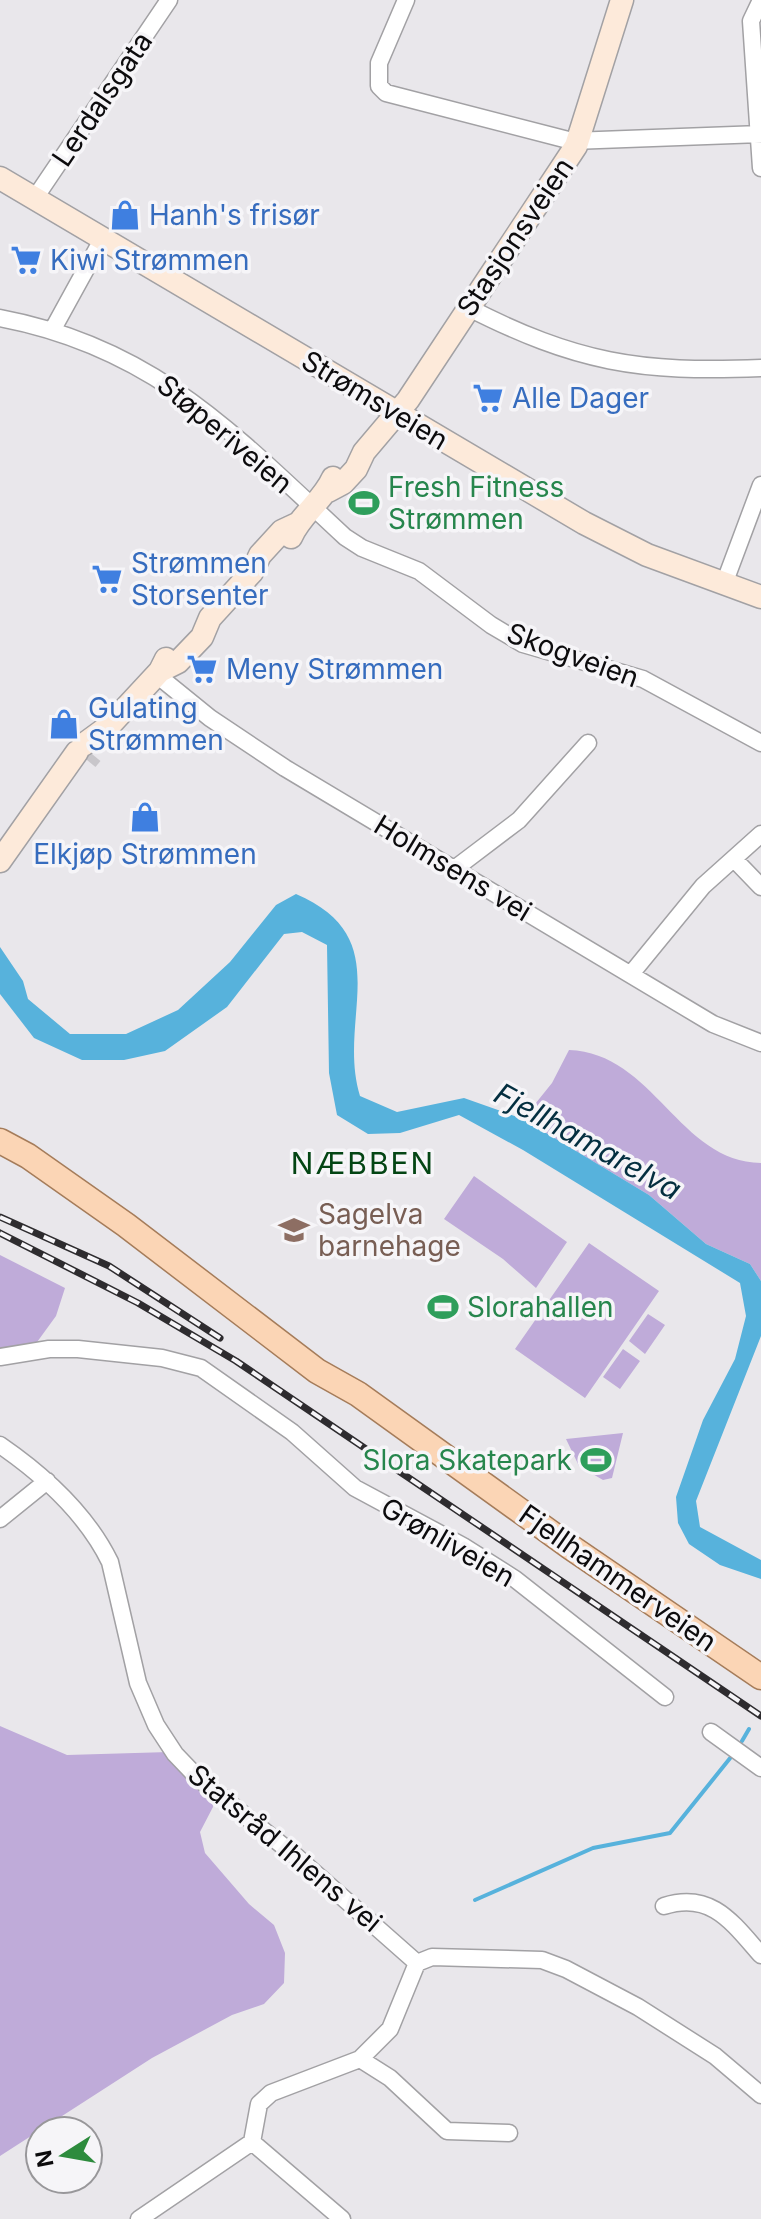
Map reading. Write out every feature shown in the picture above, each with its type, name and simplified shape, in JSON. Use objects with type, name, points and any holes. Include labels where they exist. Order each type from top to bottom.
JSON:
[{"type":"main road","name":"Stasjonsveien","points":[[2,844],[36,814],[55,785],[158,673],[178,662],[202,637],[210,618],[252,572],[260,555],[274,539],[305,516],[328,491],[335,474],[348,460],[364,452],[397,414],[579,141],[622,0]]},
{"type":"main road","name":"Strømsveien","points":[[0,178],[584,523],[647,555],[761,597]]},
{"type":"main road","name":"Fjellhammerveien","points":[[0,1129],[28,1156]]},
{"type":"main road","name":"Fjellhammerveien","points":[[0,1141],[28,1156],[175,1261],[241,1316],[317,1371],[358,1394],[569,1546],[761,1677]]},
{"type":"street","name":"Lerdalsgata","points":[[35,198],[169,0]]},
{"type":"street","points":[[406,0],[379,63],[379,86],[397,97],[579,141],[760,134]]},
{"type":"street","points":[[761,0],[751,21],[761,168]]},
{"type":"street","points":[[53,329],[103,238]]},
{"type":"street","points":[[467,307],[520,334],[607,362],[691,371],[761,368]]},
{"type":"street","name":"Støperiveien","points":[[0,318],[53,329],[122,357],[182,392],[305,516]]},
{"type":"street","points":[[724,584],[761,485]]},
{"type":"street","name":"Skogveien","points":[[305,516],[354,544],[419,571],[510,637],[643,679],[761,743]]},
{"type":"street","name":"Holmsens vei","points":[[158,673],[210,718],[272,759],[713,1024],[761,1043]]},
{"type":"street","points":[[453,870],[519,820],[588,743]]},
{"type":"street","points":[[631,974],[703,886],[761,834]]},
{"type":"street","points":[[734,859],[761,887]]},
{"type":"street","name":"Grønliveien","points":[[0,1357],[49,1349],[78,1349],[162,1358],[209,1372],[292,1432],[339,1477],[515,1579],[665,1697]]},
{"type":"street","name":"Statsråd Ihlens vei","points":[[0,1445],[47,1481],[79,1514],[108,1559],[146,1704],[175,1754],[198,1778],[319,1876],[417,1963]]},
{"type":"street","points":[[0,1519],[47,1481]]},
{"type":"street","points":[[711,1732],[761,1768]]},
{"type":"street","points":[[664,1906],[696,1900],[715,1909],[761,1955]]},
{"type":"street","points":[[139,2219],[252,2142],[259,2104],[271,2093],[360,2059],[390,2029],[417,1963],[432,1957],[542,1960],[566,1969],[638,2007],[715,2056],[761,2095]]},
{"type":"street","points":[[360,2059],[390,2078],[447,2131],[509,2133]]},
{"type":"street","points":[[252,2142],[342,2219]]},
{"type":"shaded area","points":[[569,1050],[598,1056],[623,1069],[708,1145],[733,1158],[761,1163],[761,1281],[750,1264],[706,1244],[649,1195],[523,1119],[552,1083]]},
{"type":"shaded area","points":[[474,1176],[567,1242],[536,1288],[503,1259],[444,1219]]},
{"type":"shaded area","points":[[589,1243],[659,1291],[585,1398],[515,1349]]},
{"type":"shaded area","points":[[0,1255],[65,1288],[56,1316],[32,1349],[0,1356]]},
{"type":"shaded area","points":[[648,1314],[665,1325],[645,1354],[629,1341]]},
{"type":"shaded area","points":[[623,1349],[640,1361],[620,1389],[603,1377]]},
{"type":"shaded area","name":"Slora Skatepark","points":[[623,1433],[612,1478],[603,1480],[579,1466],[566,1439]]},
{"type":"shaded area","points":[[0,1726],[67,1755],[169,1752],[212,1795],[213,1807],[200,1832],[205,1853],[249,1904],[274,1925],[285,1953],[284,1983],[264,2004],[232,2015],[152,2058],[64,2115],[24,2115],[24,2141],[0,2156]]},
{"type":"water","points":[[296,894],[327,912],[346,933],[355,957],[358,982],[355,1067],[360,1096],[397,1112],[464,1098],[523,1119],[649,1195],[706,1244],[750,1264],[761,1281],[761,1336],[696,1501],[700,1527],[761,1560],[761,1579],[720,1565],[689,1544],[678,1523],[676,1497],[703,1420],[735,1359],[746,1316],[740,1283],[523,1150],[459,1115],[400,1133],[368,1134],[337,1115],[329,1073],[327,945],[302,932],[284,934],[227,1007],[165,1051],[124,1060],[82,1060],[34,1038],[0,994],[0,947],[23,981],[28,999],[70,1034],[126,1034],[178,1010],[230,962],[276,905]]},
{"type":"waterway","points":[[742,1741],[749,1729]]},
{"type":"waterway","points":[[475,1900],[593,1848],[670,1833],[731,1757]]},
{"type":"tunnel","points":[[87,760],[92,754]]},
{"type":"railway","points":[[0,1217],[109,1266],[220,1338]]},
{"type":"railway","points":[[0,1233],[138,1303],[236,1361],[761,1716]]},
{"type":"place","name":"Hanh's frisør","points":[[125,215]]},
{"type":"place","name":"Kiwi Strømmen","points":[[26,260]]},
{"type":"place","name":"Alle Dager","points":[[488,398]]},
{"type":"place","name":"Fresh Fitness Strømmen","points":[[364,503]]},
{"type":"place","name":"Strømmen Storsenter","points":[[107,579]]},
{"type":"place","name":"Meny Strømmen","points":[[202,669]]},
{"type":"place","name":"Gulating Strømmen","points":[[64,724]]},
{"type":"place","name":"Elkjøp Strømmen","points":[[145,817]]},
{"type":"place","name":"Sagelva barnehage","points":[[294,1230]]},
{"type":"place","name":"Slorahallen","points":[[443,1307]]},
{"type":"place","name":"Slora Skatepark","points":[[596,1460]]},
{"type":"district","name":"NÆBBEN","points":[[363,1163]]},
{"type":"water label","name":"Fjellhamarelva","points":[[588,1141]]}]
